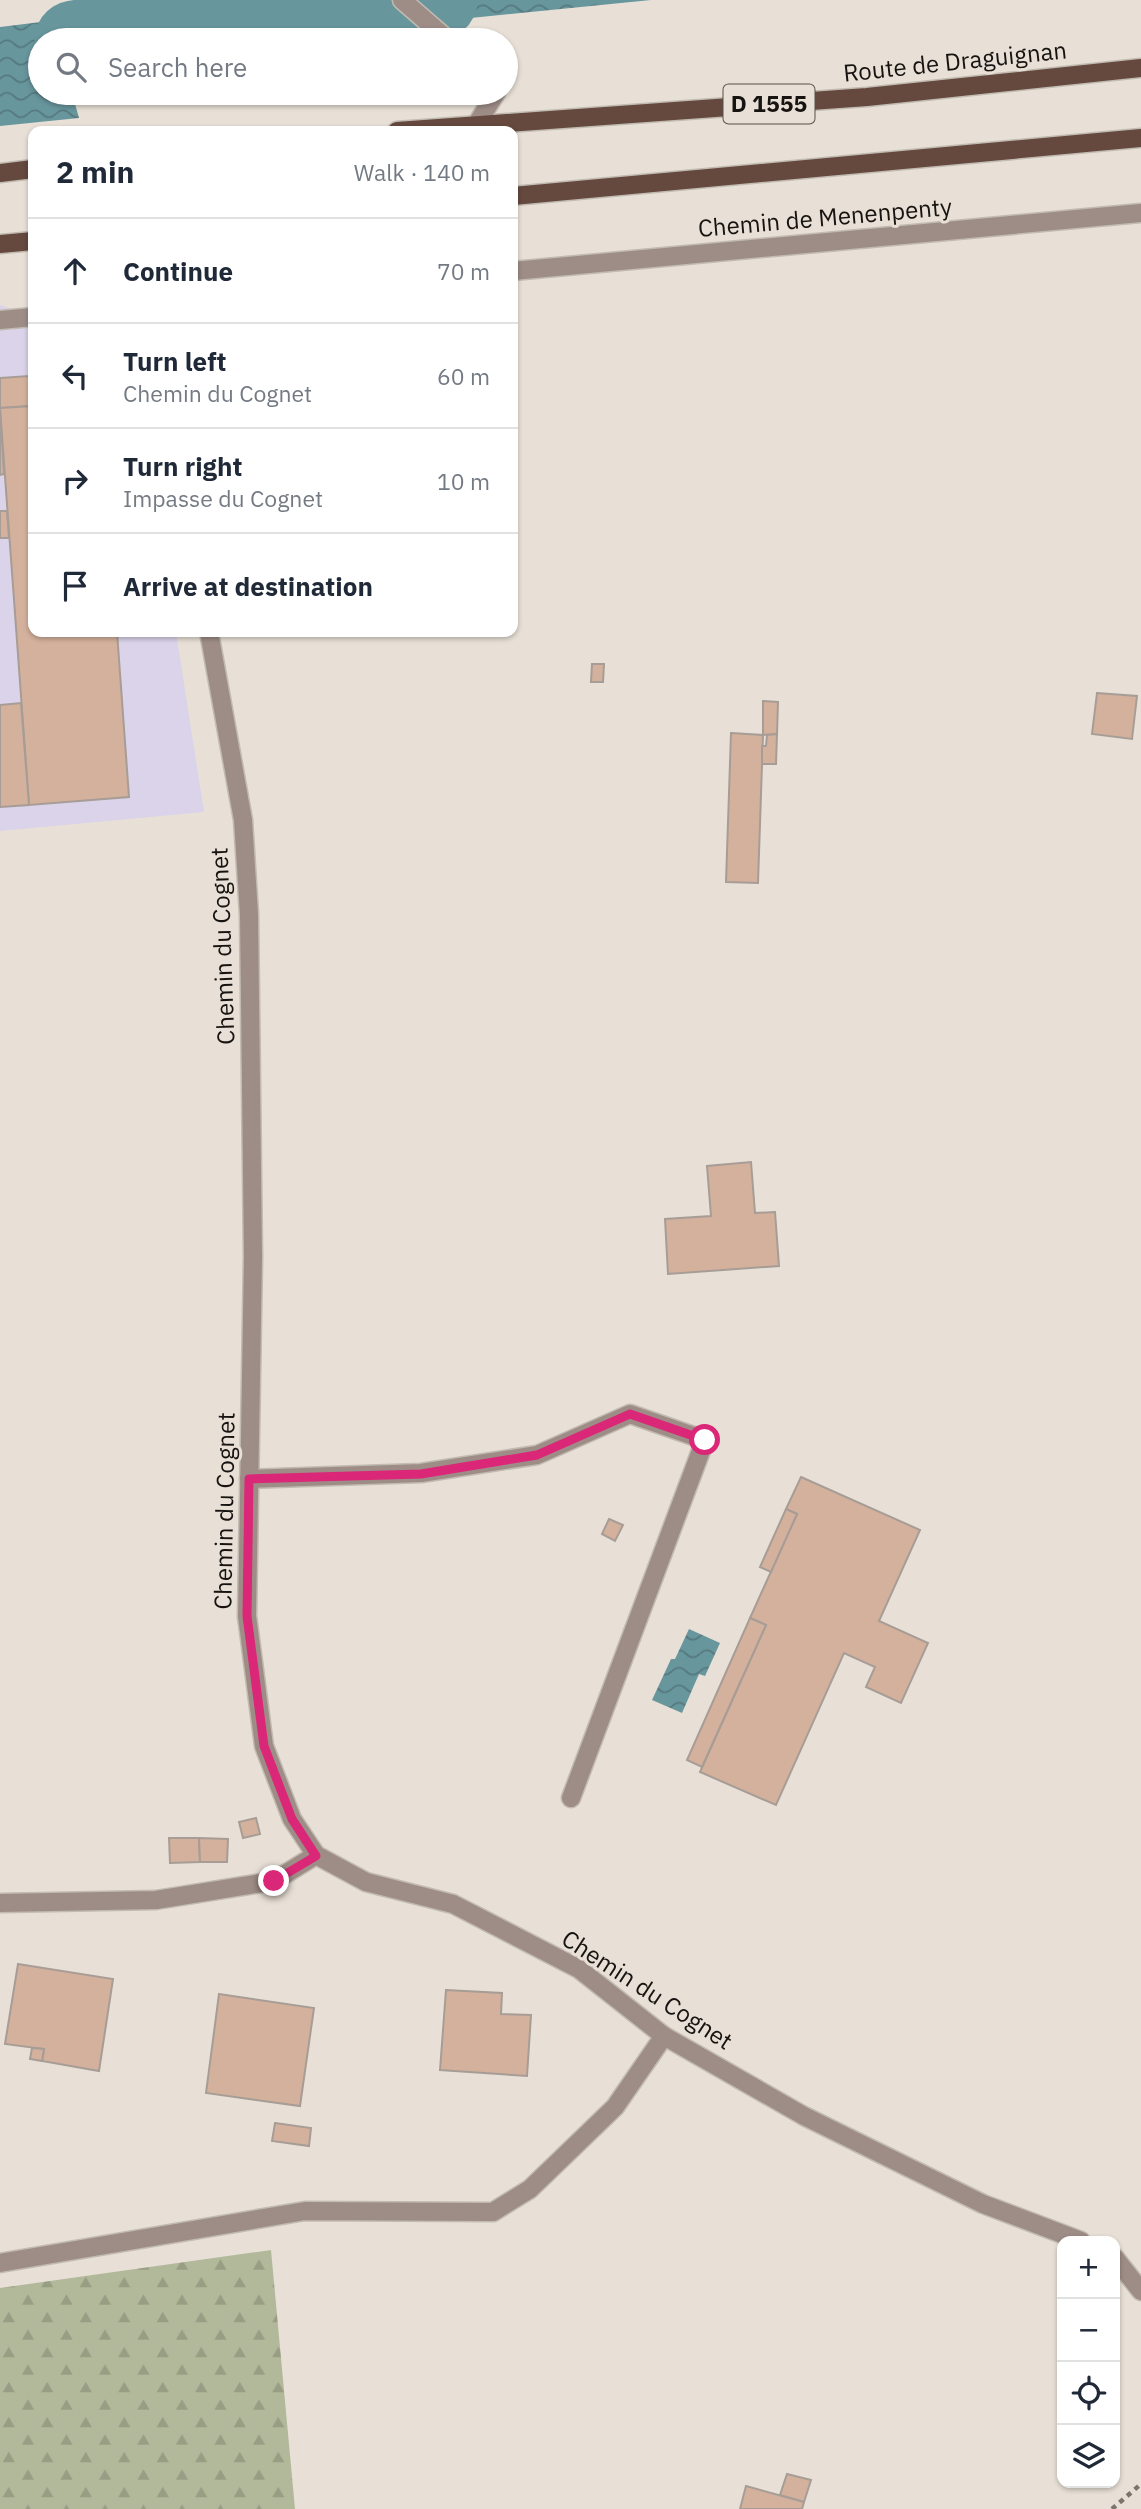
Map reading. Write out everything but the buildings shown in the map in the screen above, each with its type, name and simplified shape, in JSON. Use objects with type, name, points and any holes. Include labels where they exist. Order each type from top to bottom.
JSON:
[{"type":"main road","name":"Route de Draguignan","points":[[463,126],[867,97],[1141,68]]},
{"type":"main road","points":[[518,196],[1141,138]]},
{"type":"main road","points":[[0,173],[28,170]]},
{"type":"main road","points":[[0,244],[28,241]]},
{"type":"street","points":[[402,0],[434,28]]},
{"type":"street","points":[[476,125],[488,105]]},
{"type":"street","name":"Chemin de Menenpenty","points":[[518,271],[1141,214]]},
{"type":"street","points":[[0,320],[28,317]]},
{"type":"street","name":"Chemin du Cognet","points":[[210,637],[243,820],[249,914],[253,1257],[247,1616],[264,1746],[292,1819],[316,1856],[366,1882],[453,1904],[579,1969],[664,2036],[804,2116],[983,2204],[1068,2236]]},
{"type":"street","points":[[249,1479],[421,1474],[537,1455],[630,1414],[705,1440],[571,1798]]},
{"type":"street","points":[[0,1903],[156,1900],[274,1881],[316,1856]]},
{"type":"street","points":[[0,2263],[305,2211],[494,2212],[530,2189],[615,2107],[664,2036]]},
{"type":"street","points":[[1120,2264],[1141,2291]]},
{"type":"path","points":[[1112,2509],[1141,2484]]},
{"type":"shaded area","points":[[0,305],[28,314],[28,637],[177,637],[204,812],[0,831]]},
{"type":"green space","points":[[271,2250],[295,2509],[0,2509],[0,2288]]},
{"type":"water","points":[[221,0],[364,0],[395,26],[28,28],[28,105],[75,105],[79,118],[0,126],[0,27]]},
{"type":"water","points":[[428,0],[651,0],[451,20]]},
{"type":"water","points":[[689,1629],[720,1643],[705,1676],[699,1674],[682,1713],[652,1700]]},
{"type":"waterway","points":[[169,28],[438,0]]},
{"type":"route","points":[[274,1881],[316,1856],[292,1819],[264,1746],[247,1616],[249,1479],[421,1474],[537,1455],[630,1414],[705,1440]]}]
